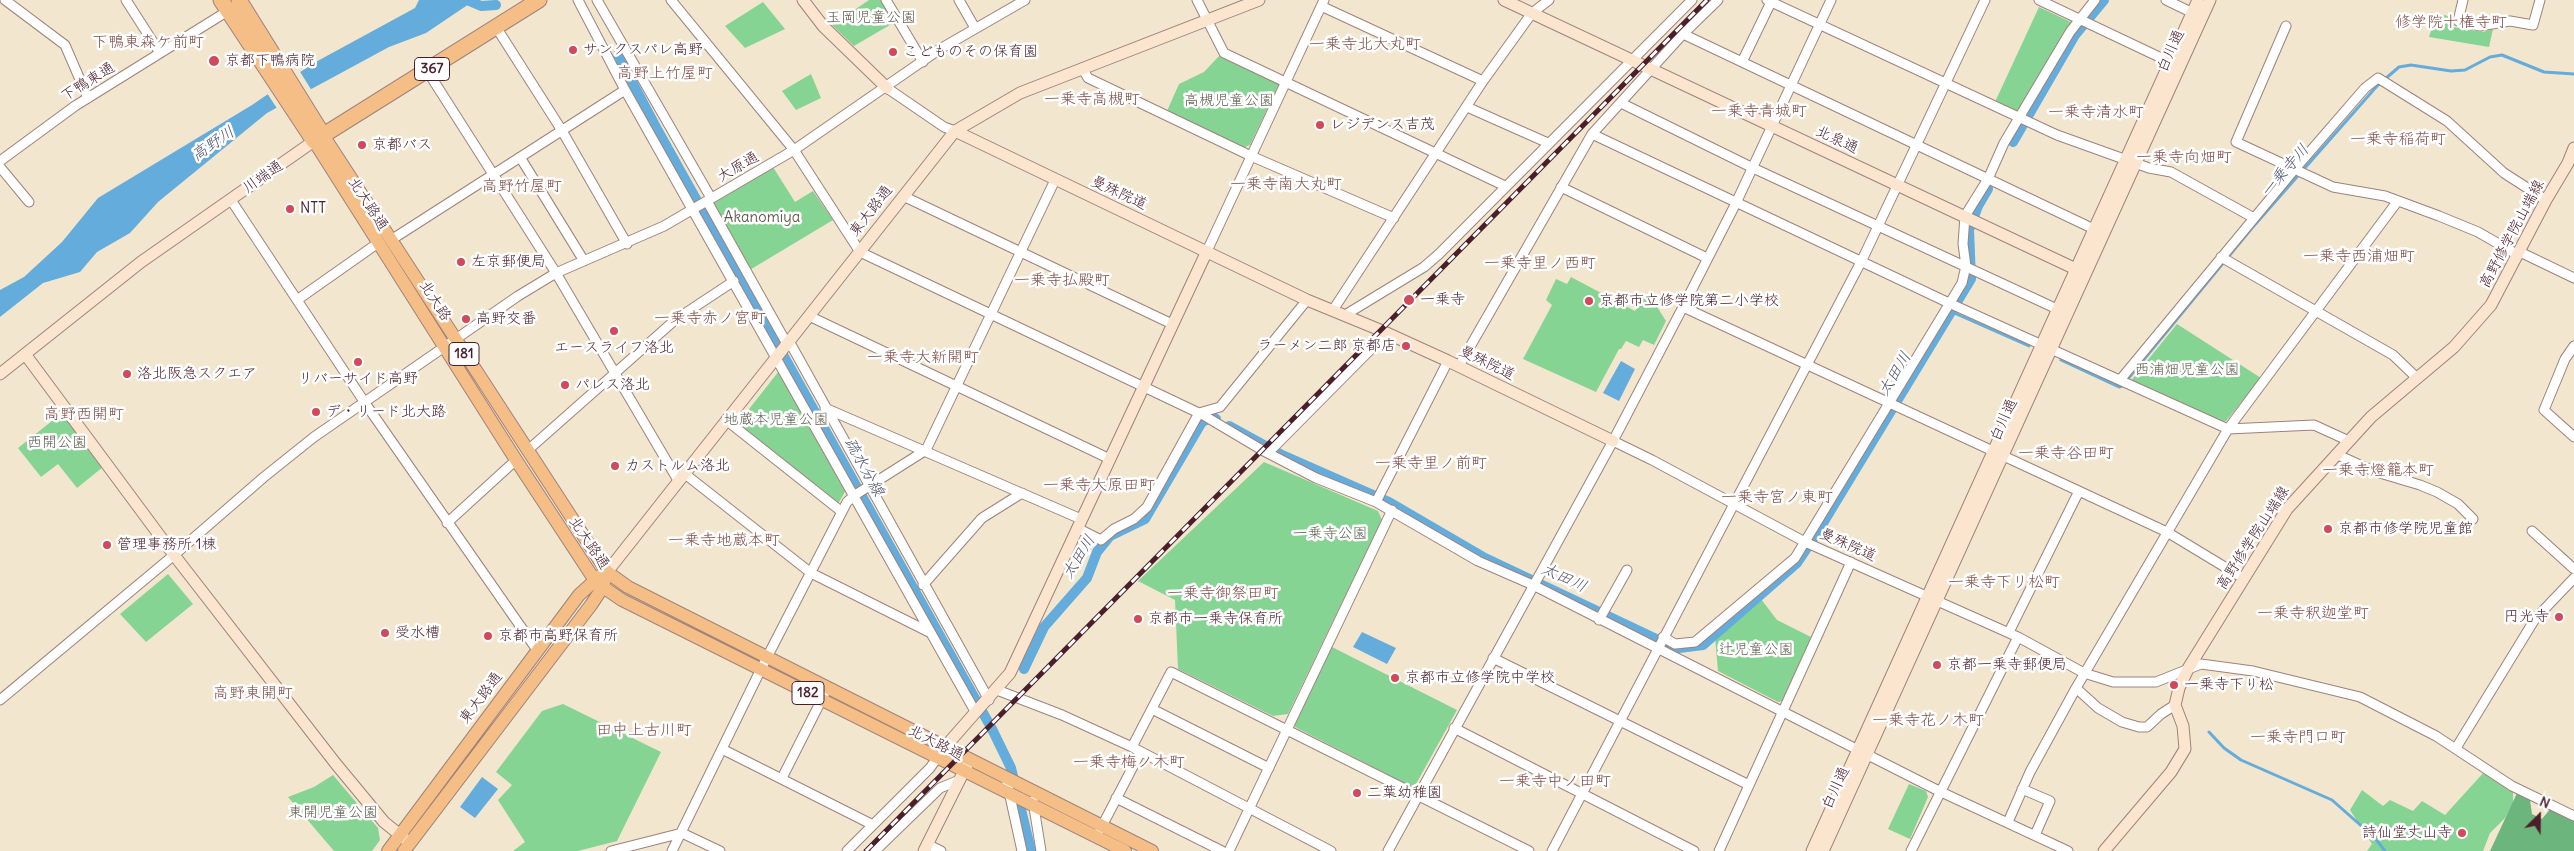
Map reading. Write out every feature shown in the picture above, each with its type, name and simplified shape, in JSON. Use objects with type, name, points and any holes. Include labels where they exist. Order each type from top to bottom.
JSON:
[{"type":"highway","name":"川端通","points":[[316,134],[428,72],[539,0]]},
{"type":"highway","name":"北大路通","points":[[235,3],[269,61],[316,134]]},
{"type":"main road","name":"北大路通","points":[[316,134],[391,240],[450,344],[528,450],[607,572],[628,587],[767,657],[825,694]]},
{"type":"main road","name":"北大路","points":[[316,134],[378,243],[450,344],[516,460],[599,583]]},
{"type":"main road","name":"東大路通","points":[[407,847],[607,572]]},
{"type":"main road","name":"北大路通","points":[[599,583],[622,600],[761,669],[825,694],[941,752],[970,760],[1019,791],[1099,831],[1152,851]]},
{"type":"main road","name":"東大路通","points":[[388,851],[537,650],[599,583]]},
{"type":"main road","name":"北大路通","points":[[941,752],[960,776],[1019,791]]},
{"type":"main road","name":"北大路通","points":[[1099,831],[1125,851]]},
{"type":"street","points":[[6,0],[65,45],[88,98]]},
{"type":"street","points":[[126,0],[160,54]]},
{"type":"street","points":[[578,0],[625,90],[703,203],[734,281],[784,348],[825,408],[923,585],[982,707]]},
{"type":"street","points":[[597,0],[703,203],[784,348],[855,495],[929,632],[982,707]]},
{"type":"street","points":[[671,0],[794,150],[860,252],[1201,414],[1211,421],[1271,450],[1316,478],[1378,499],[1392,510],[1478,562],[1536,581],[1660,642],[1784,711],[1940,791],[2068,851]]},
{"type":"street","name":"曼殊院道","points":[[802,0],[823,26],[887,88],[944,127],[1307,300],[1386,332],[1453,363],[1652,460],[1808,544],[2009,632],[2084,673],[2114,682],[2156,682],[2174,676],[2188,668]]},
{"type":"street","points":[[886,0],[923,62]]},
{"type":"street","points":[[959,0],[975,28]]},
{"type":"street","points":[[1197,0],[1224,52],[1505,186]]},
{"type":"street","name":"東大路通","points":[[607,572],[955,131],[1020,93],[1259,0]]},
{"type":"street","name":"北泉通","points":[[1504,0],[2086,273]]},
{"type":"street","points":[[1333,310],[1484,81],[1532,13],[1549,0]]},
{"type":"street","points":[[1345,315],[1424,267],[1439,254],[1692,0]]},
{"type":"street","points":[[1378,499],[1453,363],[1592,134],[1653,70],[1683,34],[1718,0]]},
{"type":"street","points":[[1388,851],[1417,795],[1613,441],[1683,307],[1753,168],[1831,0]]},
{"type":"street","points":[[1552,851],[1862,260],[1984,0]]},
{"type":"street","points":[[2038,0],[2175,64]]},
{"type":"street","points":[[1660,642],[1675,644],[1694,642],[1808,544],[1954,305],[1970,268],[1963,244],[1970,219],[2004,143],[2025,120],[2079,19],[2095,0]]},
{"type":"street","points":[[2166,0],[2197,15]]},
{"type":"street","name":"白川通","points":[[2197,15],[2198,0]]},
{"type":"street","name":"白川通","points":[[1999,453],[2040,344],[2075,268],[2099,232],[2136,163],[2175,64],[2197,15],[2210,0]]},
{"type":"street","points":[[2463,0],[2458,21],[2480,26],[2510,20],[2533,25],[2540,0]]},
{"type":"street","name":"大原通","points":[[1,696],[174,555],[264,477],[314,437],[518,296],[556,273],[627,244],[703,203],[794,150],[923,62],[1020,1]]},
{"type":"street","points":[[1742,62],[1770,1],[2057,135],[2136,163],[2171,172],[2254,218]]},
{"type":"street","name":"下鴨東通","points":[[0,162],[88,98],[160,54],[235,3]]},
{"type":"street","points":[[847,851],[930,768],[941,752],[1010,674],[1142,387],[1323,3],[1484,81]]},
{"type":"street","points":[[2286,26],[2236,142],[2333,187],[2385,196],[2396,202],[2478,232],[2574,278]]},
{"type":"street","points":[[496,27],[561,129],[627,244]]},
{"type":"street","points":[[1683,34],[2099,232]]},
{"type":"street","name":"白川通","points":[[1823,851],[1864,752],[1932,599],[1999,453],[2052,349],[2086,273],[2125,159],[2175,64]]},
{"type":"street","points":[[1082,68],[1088,78],[1251,156],[1394,218]]},
{"type":"street","points":[[428,72],[495,175],[616,374],[682,478],[810,573],[929,632]]},
{"type":"street","points":[[2120,380],[2294,170],[2365,88],[2378,78],[2447,121],[2504,173],[2546,200]]},
{"type":"street","points":[[391,240],[495,175],[561,129],[625,90]]},
{"type":"street","points":[[1621,103],[1753,168],[2057,309]]},
{"type":"street","points":[[1467,107],[1548,143]]},
{"type":"street","name":"川端通","points":[[0,374],[141,262],[231,200],[316,134]]},
{"type":"street","points":[[1592,134],[1954,305],[2228,429],[2314,425],[2349,441]]},
{"type":"street","name":"高野修学院山端線","points":[[2175,706],[2179,688],[2188,668],[2287,509],[2336,454],[2386,404],[2454,347],[2485,312],[2519,253],[2546,200],[2571,161],[2574,148]]},
{"type":"street","points":[[520,158],[584,260]]},
{"type":"street","points":[[0,167],[29,202]]},
{"type":"street","points":[[672,851],[767,657],[842,512],[855,495],[926,450],[1055,180]]},
{"type":"street","points":[[1561,187],[1707,258]]},
{"type":"street","points":[[903,196],[1172,324]]},
{"type":"street","points":[[231,200],[365,403],[537,650]]},
{"type":"street","points":[[2008,822],[2022,788],[2084,673],[2228,429],[2396,202]]},
{"type":"street","points":[[297,300],[378,243]]},
{"type":"street","points":[[2221,257],[2393,355],[2417,378]]},
{"type":"street","points":[[528,450],[676,320],[734,281]]},
{"type":"street","points":[[825,408],[1022,493],[1079,523],[1101,540],[1114,529],[1134,520],[1147,507],[1201,414],[1220,408],[1307,300]]},
{"type":"street","points":[[1683,307],[2167,532],[2243,578]]},
{"type":"street","points":[[809,316],[1110,459]]},
{"type":"street","points":[[1271,450],[1386,332]]},
{"type":"street","points":[[2574,346],[2565,360],[2544,410],[2574,437]]},
{"type":"street","points":[[25,354],[174,555],[336,764],[384,822],[400,835],[407,847]]},
{"type":"street","points":[[726,420],[842,512]]},
{"type":"street","points":[[2336,454],[2373,472],[2420,484],[2437,492],[2458,504],[2473,519]]},
{"type":"street","points":[[447,523],[516,460]]},
{"type":"street","points":[[2009,632],[2080,491]]},
{"type":"street","points":[[923,585],[982,518],[1022,493]]},
{"type":"street","points":[[1230,851],[1392,510]]},
{"type":"street","points":[[2532,532],[2574,569]]},
{"type":"street","points":[[1718,851],[1851,562]]},
{"type":"street","points":[[1602,615],[1626,570]]},
{"type":"street","points":[[2456,748],[2532,624],[2574,578]]},
{"type":"street","points":[[1911,851],[2018,637]]},
{"type":"street","points":[[1493,658],[1749,785]]},
{"type":"street","points":[[2188,668],[2201,664],[2251,671],[2360,697],[2386,708],[2456,748],[2512,786],[2574,816]]},
{"type":"street","points":[[1099,831],[1116,798],[1152,709],[1172,672],[1287,728],[1528,851]]},
{"type":"street","points":[[2076,688],[2098,708],[2122,722],[2139,727],[2148,727],[2161,714],[2175,706],[2183,726],[2185,749],[2171,772],[2104,851]]},
{"type":"street","points":[[997,690],[1062,715],[1136,750],[1331,851]]},
{"type":"street","points":[[782,778],[825,694]]},
{"type":"street","points":[[1152,709],[1269,768]]},
{"type":"street","points":[[1454,728],[1694,851]]},
{"type":"street","points":[[722,749],[873,825]]},
{"type":"street","name":"白川通","points":[[1812,851],[1864,752]]},
{"type":"street","points":[[941,851],[926,848],[960,776],[970,760]]},
{"type":"street","points":[[875,851],[940,788],[960,776]]},
{"type":"street","points":[[2022,788],[2050,801],[2035,835]]},
{"type":"street","points":[[1019,791],[1022,851]]},
{"type":"street","points":[[1019,791],[1041,851]]},
{"type":"street","points":[[1116,798],[1222,851]]},
{"type":"street","points":[[611,851],[682,833],[720,851]]},
{"type":"green space","name":"玉岡児童公園","points":[[869,0],[883,0],[895,22],[854,46],[832,25]]},
{"type":"green space","points":[[763,2],[785,29],[745,48],[725,26]]},
{"type":"green space","points":[[2039,7],[2073,23],[2020,114],[1995,102]]},
{"type":"green space","points":[[2437,13],[2455,18],[2453,27],[2483,32],[2493,29],[2489,47],[2429,37]]},
{"type":"green space","name":"高槻児童公園","points":[[1219,56],[1279,84],[1250,145],[1243,148],[1167,111],[1179,84],[1204,72]]},
{"type":"green space","points":[[811,74],[821,98],[796,110],[782,91]]},
{"type":"green space","name":"Akanomiya","points":[[773,167],[795,202],[813,191],[833,220],[748,271],[712,204]]},
{"type":"green space","points":[[1571,277],[1635,311],[1644,297],[1654,302],[1666,321],[1654,345],[1643,340],[1639,347],[1626,341],[1621,349],[1619,349],[1596,392],[1523,359],[1552,305],[1546,300],[1556,279],[1567,284]]},
{"type":"green space","name":"西浦畑児童公園","points":[[2177,324],[2261,378],[2226,421],[2222,422],[2130,382]]},
{"type":"green space","name":"地蔵本児童公園","points":[[779,371],[846,490],[838,504],[738,423]]},
{"type":"green space","name":"西開公園","points":[[62,413],[103,467],[77,488],[58,464],[41,477],[18,448]]},
{"type":"green space","name":"一乗寺公園","points":[[1264,462],[1378,511],[1382,520],[1288,714],[1273,716],[1178,669],[1175,600],[1138,581]]},
{"type":"green space","points":[[168,574],[193,604],[146,642],[120,614]]},
{"type":"green space","name":"辻児童公園","points":[[1761,599],[1777,620],[1811,637],[1782,701],[1778,702],[1718,671],[1715,637]]},
{"type":"green space","points":[[1330,646],[1457,710],[1416,784],[1410,786],[1295,727],[1294,722]]},
{"type":"green space","points":[[563,704],[661,752],[617,841],[578,851],[513,851],[525,842],[498,800],[512,785],[496,772],[542,711]]},
{"type":"green space","name":"詩仙堂丈山寺","points":[[2485,771],[2513,790],[2513,804],[2505,818],[2490,833],[2483,851],[2367,851],[2372,844],[2350,810],[2362,790],[2383,806],[2390,800],[2413,811],[2422,801],[2445,815]]},
{"type":"green space","name":"東開児童公園","points":[[333,775],[378,828],[380,840],[372,851],[334,851],[288,797],[314,787]]},
{"type":"green space","points":[[1909,784],[1926,791],[1928,797],[1910,839],[1888,829]]},
{"type":"green space","points":[[2518,791],[2530,800],[2532,814],[2542,819],[2551,808],[2574,821],[2574,851],[2490,851]]},
{"type":"water","name":"高野川","points":[[419,0],[475,0],[426,33],[389,47],[267,113],[158,202],[130,233],[97,252],[80,272],[43,283],[0,317],[0,290],[24,277],[62,242],[98,198],[252,105],[312,64],[415,8]]},
{"type":"water","points":[[1621,361],[1635,369],[1619,401],[1603,393]]},
{"type":"water","points":[[1362,632],[1396,648],[1387,664],[1353,647]]},
{"type":"water","points":[[482,777],[498,789],[475,818],[460,807]]},
{"type":"pier","points":[[299,70],[312,91],[278,110],[267,93]]},
{"type":"waterway","name":"疏水分線","points":[[467,0],[481,6],[496,5]]},
{"type":"waterway","name":"太田川","points":[[2013,142],[2075,35],[2104,0]]},
{"type":"waterway","name":"疏水分線","points":[[618,55],[658,131],[992,729],[1011,768],[1031,851]]},
{"type":"waterway","name":"一乗寺川","points":[[2061,360],[2119,387],[2122,386],[2252,228],[2377,86],[2399,67],[2411,65],[2451,71],[2465,70],[2490,57],[2502,55],[2544,72],[2574,74]]},
{"type":"waterway","name":"太田川","points":[[1229,426],[1280,454],[1389,502],[1485,558],[1669,645],[1679,648],[1703,645],[1797,563],[1817,533],[1971,279],[1969,230],[1978,206],[1988,189]]},
{"type":"waterway","name":"一乗寺川","points":[[1952,312],[2029,346]]},
{"type":"waterway","name":"太田川","points":[[1024,669],[1044,627],[1087,578],[1097,552],[1110,536],[1145,519],[1202,422],[1213,417],[1216,419]]},
{"type":"waterway","points":[[2209,732],[2224,748],[2241,760],[2332,800],[2375,838],[2385,851]]},
{"type":"railway","points":[[866,851],[1707,0]]},
{"type":"place","name":"サンクスパレ高野","points":[[573,50]]},
{"type":"place","name":"こどものその保育園","points":[[893,52]]},
{"type":"place","name":"京都下鴨病院","points":[[214,61]]},
{"type":"place","name":"レジデンス吉茂","points":[[1320,125]]},
{"type":"place","name":"京都バス","points":[[362,145]]},
{"type":"place","name":"NTT","points":[[290,209]]},
{"type":"place","name":"左京郵便局","points":[[461,262]]},
{"type":"place","name":"一乗寺","points":[[1409,300]]},
{"type":"place","name":"京都市立修学院第二小学校","points":[[1589,301]]},
{"type":"place","name":"高野交番","points":[[466,319]]},
{"type":"place","name":"エースライフ洛北","points":[[614,331]]},
{"type":"place","name":"ラーメン二郎 京都店","points":[[1406,346]]},
{"type":"place","name":"リバーサイド高野","points":[[358,362]]},
{"type":"place","name":"洛北阪急スクエア","points":[[127,374]]},
{"type":"place","name":"パレス洛北","points":[[565,385]]},
{"type":"place","name":"デ・リード北大路","points":[[316,412]]},
{"type":"place","name":"カストルム洛北","points":[[615,466]]},
{"type":"place","name":"京都市修学院児童館","points":[[2328,529]]},
{"type":"place","name":"管理事務所 1棟","points":[[107,545]]},
{"type":"place","name":"円光寺","points":[[2559,617]]},
{"type":"place","name":"京都市一乗寺保育所","points":[[1138,619]]},
{"type":"place","name":"受水槽","points":[[385,633]]},
{"type":"place","name":"京都市高野保育所","points":[[488,636]]},
{"type":"place","name":"京都一乗寺郵便局","points":[[1937,665]]},
{"type":"place","name":"京都市立修学院中学校","points":[[1395,678]]},
{"type":"place","name":"一乗寺下り松","points":[[2174,685]]},
{"type":"place","name":"二葉幼稚園","points":[[1357,793]]},
{"type":"place","name":"詩仙堂丈山寺","points":[[2462,833]]},
{"type":"district","name":"修学院十権寺町","points":[[2451,22]]},
{"type":"district","name":"下鴨東森ケ前町","points":[[148,42]]},
{"type":"district","name":"一乗寺北大丸町","points":[[1365,44]]},
{"type":"district","name":"高野上竹屋町","points":[[665,73]]},
{"type":"district","name":"一乗寺高槻町","points":[[1092,99]]},
{"type":"district","name":"一乗寺青城町","points":[[1759,111]]},
{"type":"district","name":"一乗寺清水町","points":[[2096,112]]},
{"type":"district","name":"一乗寺稲荷町","points":[[2398,139]]},
{"type":"district","name":"一乗寺向畑町","points":[[2184,157]]},
{"type":"district","name":"一乗寺南大丸町","points":[[1286,184]]},
{"type":"district","name":"高野竹屋町","points":[[522,186]]},
{"type":"district","name":"一乗寺西浦畑町","points":[[2359,256]]},
{"type":"district","name":"一乗寺里ノ西町","points":[[1540,263]]},
{"type":"district","name":"一乗寺払殿町","points":[[1062,280]]},
{"type":"district","name":"一乗寺赤ノ宮町","points":[[710,318]]},
{"type":"district","name":"一乗寺大新開町","points":[[923,357]]},
{"type":"district","name":"高野西開町","points":[[84,414]]},
{"type":"district","name":"一乗寺谷田町","points":[[2066,453]]},
{"type":"district","name":"一乗寺里ノ前町","points":[[1431,463]]},
{"type":"district","name":"一乗寺燈籠本町","points":[[2378,470]]},
{"type":"district","name":"一乗寺大原田町","points":[[1099,485]]},
{"type":"district","name":"一乗寺宮ノ東町","points":[[1777,497]]},
{"type":"district","name":"一乗寺地蔵本町","points":[[724,540]]},
{"type":"district","name":"一乗寺下リ松町","points":[[2004,582]]},
{"type":"district","name":"一乗寺御祭田町","points":[[1223,593]]},
{"type":"district","name":"一乗寺釈迦堂町","points":[[2313,613]]},
{"type":"district","name":"高野東開町","points":[[253,693]]},
{"type":"district","name":"一乗寺花ノ木町","points":[[1928,720]]},
{"type":"district","name":"田中上古川町","points":[[644,730]]},
{"type":"district","name":"一乗寺門口町","points":[[2298,737]]},
{"type":"district","name":"一乗寺梅ノ木町","points":[[1129,762]]},
{"type":"district","name":"一乗寺中ノ田町","points":[[1555,781]]}]
